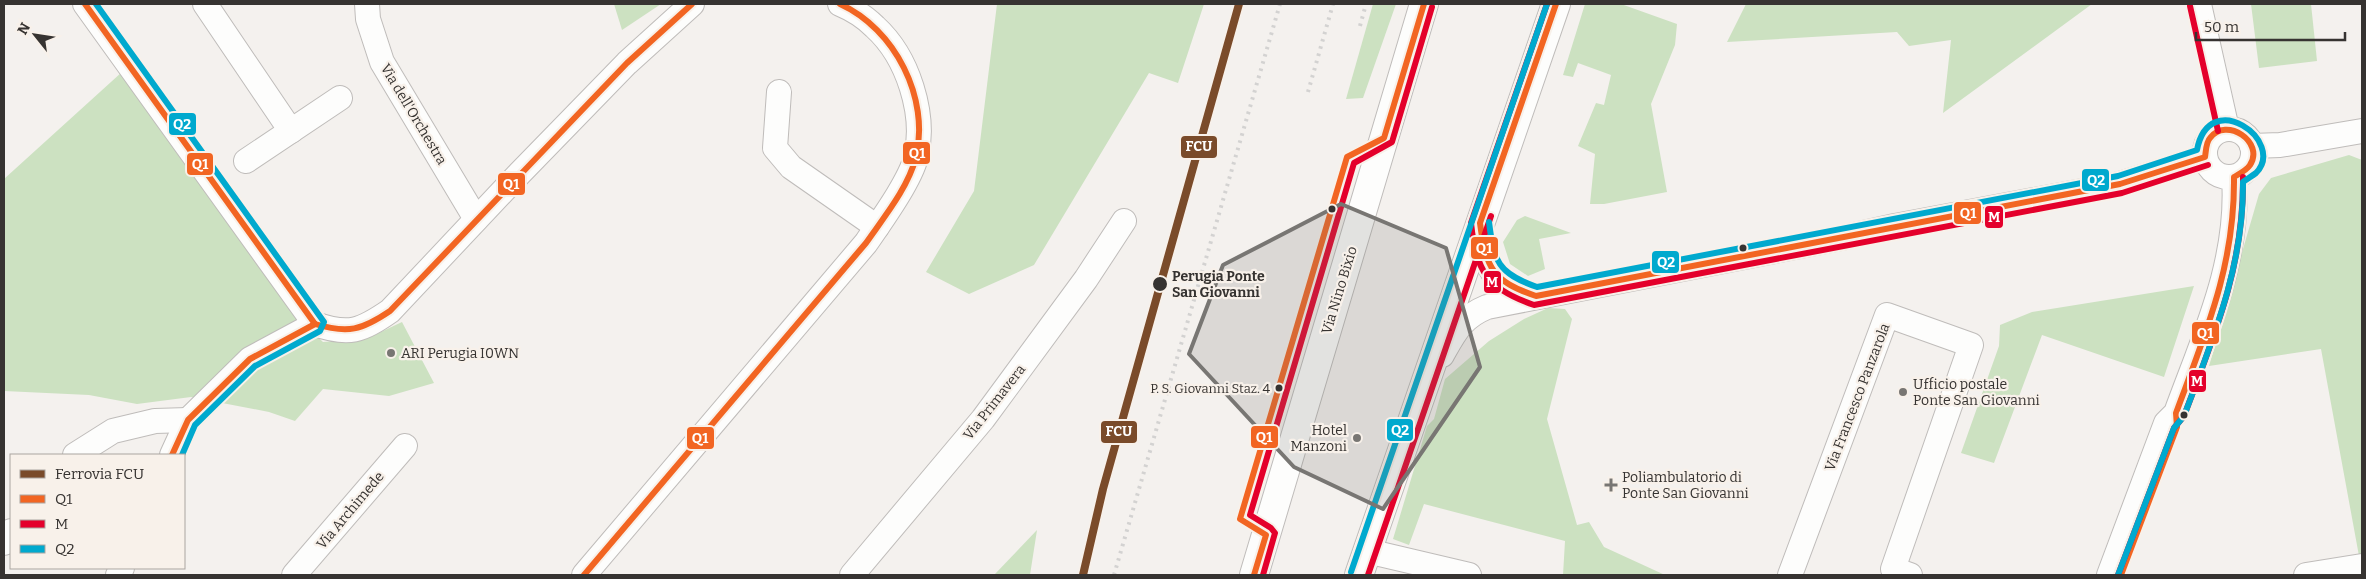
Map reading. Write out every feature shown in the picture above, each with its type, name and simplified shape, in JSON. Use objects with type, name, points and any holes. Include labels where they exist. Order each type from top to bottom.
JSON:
[{"type":"main road","name":"Via Nino Bixio","points":[[1254,575],[1424,4]]},
{"type":"main road","points":[[1363,563],[1415,407],[1556,4]]},
{"type":"street","points":[[86,4],[315,324],[331,329],[346,330],[366,327],[390,311],[627,63],[692,4]]},
{"type":"street","points":[[205,4],[291,131]]},
{"type":"street","name":"Via dell'Orchestra","points":[[367,4],[368,19],[382,62],[476,219]]},
{"type":"street","points":[[584,575],[866,243],[895,200],[916,159],[919,119],[910,86],[896,53],[875,27],[840,4]]},
{"type":"street","points":[[2199,4],[2227,129]]},
{"type":"street","points":[[779,92],[775,148],[791,167],[877,227]]},
{"type":"street","points":[[246,161],[340,98]]},
{"type":"street","points":[[2227,129],[2243,133],[2252,146],[2253,154],[2248,168],[2234,177],[2226,177],[2212,171],[2205,157],[2205,150],[2213,135],[2227,129]]},
{"type":"street","points":[[2252,146],[2280,145],[2362,131]]},
{"type":"street","points":[[1415,407],[1455,332],[1471,313],[1487,307],[2120,184],[2205,157]]},
{"type":"street","points":[[2109,575],[2166,423],[2176,413],[2216,308],[2232,245],[2236,194],[2234,177]]},
{"type":"street","name":"Via Primavera","points":[[852,575],[983,419],[1086,279],[1124,221]]},
{"type":"street","points":[[1480,223],[1487,262],[1498,280],[1513,289],[1536,296]]},
{"type":"street","name":"Via Francesco Panzarola","points":[[1790,575],[1887,315],[1971,345],[1893,569],[1910,575]]},
{"type":"street","points":[[172,454],[188,420],[250,359],[315,324]]},
{"type":"street","points":[[2121,575],[2177,427],[2176,413]]},
{"type":"street","points":[[77,454],[113,431],[155,421],[188,420]]},
{"type":"street","name":"Via Archimede","points":[[294,575],[405,446]]},
{"type":"street","points":[[1363,563],[1469,575]]},
{"type":"street","points":[[2306,575],[2362,566]]},
{"type":"highlighted area","points":[[1341,204],[1446,248],[1480,367],[1383,509],[1294,467],[1189,354],[1223,265]]},
{"type":"green space","points":[[614,4],[661,4],[622,30]]},
{"type":"green space","points":[[997,4],[1204,4],[1178,83],[1149,73],[1034,265],[969,294],[926,272],[974,191]]},
{"type":"green space","points":[[1373,4],[1396,4],[1363,98],[1346,99]]},
{"type":"green space","points":[[1585,4],[1621,4],[1677,24],[1675,45],[1651,104],[1667,192],[1604,204],[1590,204],[1595,154],[1578,146],[1596,103],[1604,105],[1611,75],[1578,63],[1573,77],[1563,75]]},
{"type":"green space","points":[[1746,4],[2092,4],[1943,113],[1951,40],[1909,46],[1897,32],[1727,42]]},
{"type":"green space","points":[[2251,4],[2311,4],[2317,61],[2259,68]]},
{"type":"green space","points":[[122,72],[301,321],[323,342],[366,339],[402,322],[434,383],[389,396],[323,389],[295,421],[269,412],[191,397],[137,404],[89,395],[4,391],[4,179]]},
{"type":"green space","points":[[2349,155],[2362,160],[2362,555],[2359,556],[2321,349],[2209,366],[2259,194],[2271,178]]},
{"type":"green space","points":[[1525,216],[1571,233],[1539,239],[1545,269],[1528,276],[1510,264],[1503,242],[1517,220]]},
{"type":"green space","points":[[2194,286],[2164,377],[2042,335],[1994,463],[1961,453],[1999,346],[2000,325],[2032,312]]},
{"type":"green space","points":[[1548,308],[1565,309],[1572,319],[1547,419],[1577,525],[1589,522],[1604,547],[1665,575],[1563,575],[1565,541],[1424,504],[1409,545],[1393,539],[1427,426],[1434,419],[1445,379],[1489,341],[1524,319]]},
{"type":"green space","points":[[1037,530],[1030,575],[994,575]]},
{"type":"railway","points":[[1114,575],[1280,4]]},
{"type":"railway","points":[[1308,92],[1333,4]]},
{"type":"railway","points":[[1360,26],[1366,4]]},
{"type":"rail line","name":"FCU","points":[[1083,575],[1103,489],[1239,4]]},
{"type":"transit line","name":"Q1","points":[[85,4],[315,324]]},
{"type":"transit line","name":"Q2","points":[[96,4],[324,322],[320,331],[255,366],[195,425],[182,454]]},
{"type":"transit line","name":"Q1","points":[[315,324],[337,329],[354,328],[363,326],[390,311],[627,63],[692,4]]},
{"type":"transit line","name":"Q1","points":[[584,575],[866,243],[895,202],[912,169],[919,135],[918,112],[913,89],[904,68],[892,48],[877,30],[860,15],[840,4]]},
{"type":"transit line","name":"Q1","points":[[1254,575],[1266,535],[1240,519],[1347,157],[1384,138],[1424,4]]},
{"type":"transit line","name":"M","points":[[1547,4],[1471,223],[1476,254],[1487,276],[1505,292],[1534,305],[2122,193],[2208,165]]},
{"type":"transit line","name":"Q2","points":[[1351,572],[1547,4]]},
{"type":"transit line","name":"Q1","points":[[1556,4],[1480,223],[1485,251],[1494,271],[1510,285],[1536,296],[2120,184],[2205,157],[2209,140],[2217,132],[2225,130],[2234,131],[2248,141],[2252,148],[2253,156],[2249,167],[2234,177],[2230,240],[2217,298],[2176,413],[2177,427],[2121,575]]},
{"type":"transit line","name":"M","points":[[2190,6],[2218,131]]},
{"type":"transit line","name":"M","points":[[1263,575],[1275,533],[1271,528],[1250,515],[1354,163],[1392,142],[1432,7]]},
{"type":"transit line","name":"Q2","points":[[1489,222],[1493,247],[1500,264],[1513,276],[1537,287],[2118,176],[2197,150],[2204,131],[2216,122],[2229,121],[2243,125],[2254,135],[2262,147],[2263,160],[2256,173],[2243,182],[2242,213],[2238,243],[2225,301],[2206,359],[2184,416],[2174,428],[2118,575]]},
{"type":"transit line","name":"M","points":[[2118,575],[2174,428],[2184,416],[2217,328],[2226,299],[2239,240],[2243,177]]},
{"type":"transit line","name":"M","points":[[1368,575],[1491,216]]},
{"type":"transit line","name":"Q1","points":[[172,454],[188,420],[250,359],[315,324]]},
{"type":"place","name":"Perugia Ponte San Giovanni","points":[[1160,284]]},
{"type":"place","name":"ARI Perugia I0WN","points":[[391,353]]},
{"type":"place","name":"P. S. Giovanni Staz. 4","points":[[1279,388]]},
{"type":"place","name":"Ufficio postale Ponte San Giovanni","points":[[1903,392]]},
{"type":"place","name":"Hotel Manzoni","points":[[1357,438]]},
{"type":"place","name":"Poliambulatorio di Ponte San Giovanni","points":[[1611,485]]}]
